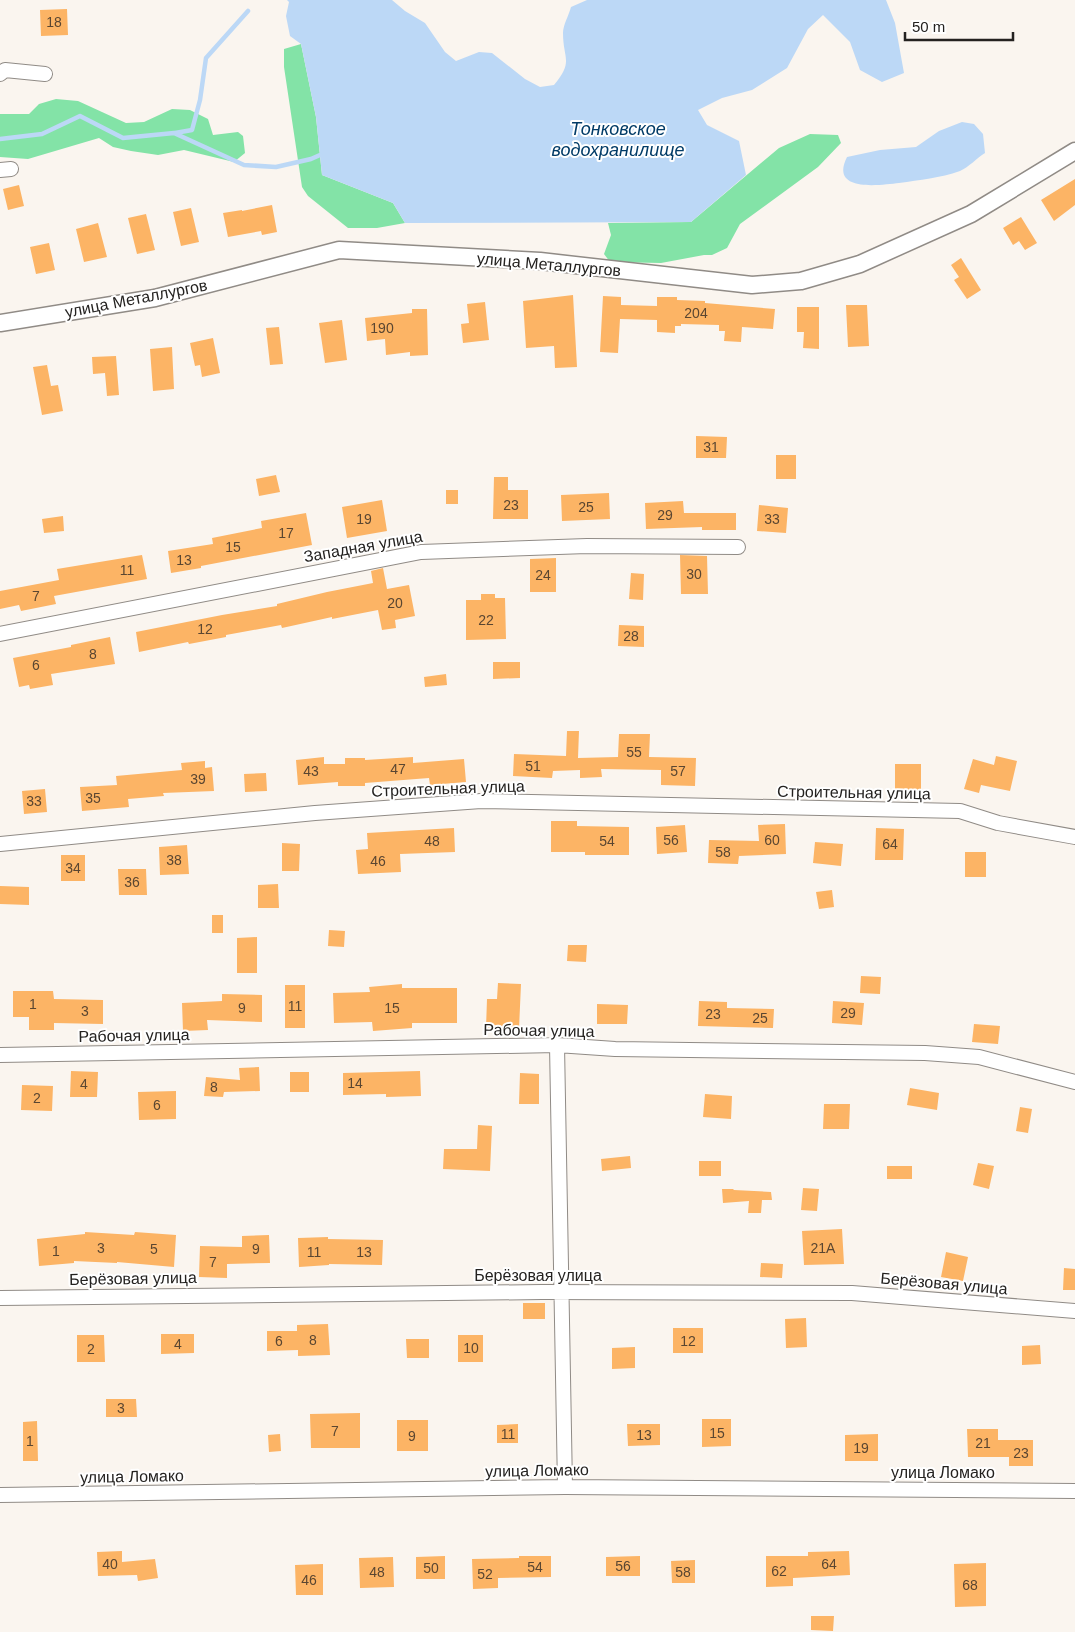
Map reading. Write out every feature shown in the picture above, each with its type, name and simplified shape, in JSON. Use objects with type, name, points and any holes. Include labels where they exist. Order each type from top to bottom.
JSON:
[{"type":"street","points":[[0,74],[5,70],[45,74]]},
{"type":"street","name":"улица Металлургов","points":[[0,323],[155,298],[340,250],[540,261],[752,285],[800,281],[860,264],[971,214],[1075,151]]},
{"type":"street","name":"Западная улица","points":[[0,634],[421,552],[587,546],[738,547]]},
{"type":"street","name":"Строительная улица","points":[[0,844],[315,813],[480,801],[960,812],[998,824],[1075,838]]},
{"type":"street","points":[[557,1045],[565,1487]]},
{"type":"street","name":"Рабочая улица","points":[[0,1055],[557,1045],[615,1049],[943,1054],[979,1057],[1075,1082]]},
{"type":"street","name":"Берёзовая улица","points":[[0,1298],[562,1292],[852,1293],[1075,1311]]},
{"type":"street","name":"улица Ломако","points":[[0,1495],[565,1487],[1075,1491]]},
{"type":"green space","points":[[301,44],[316,117],[322,175],[393,203],[405,223],[377,228],[348,228],[308,196],[302,187],[284,67],[284,49]]},
{"type":"green space","points":[[56,99],[78,101],[126,123],[144,122],[172,109],[190,110],[208,119],[213,135],[238,132],[243,136],[245,153],[234,162],[184,150],[158,155],[113,147],[99,138],[28,159],[0,157],[0,114],[29,114],[39,104]]},
{"type":"green space","points":[[810,134],[838,135],[841,143],[818,167],[740,224],[727,248],[712,255],[661,263],[610,262],[604,254],[611,235],[608,223],[691,222],[779,148]]},
{"type":"water","name":"Тонковское водохранилище","points":[[287,0],[392,0],[405,11],[425,23],[445,52],[456,61],[479,52],[492,53],[525,79],[540,87],[554,85],[564,70],[566,65],[563,42],[565,23],[571,7],[587,0],[886,0],[895,23],[904,73],[882,82],[860,70],[850,42],[823,15],[808,29],[787,68],[752,90],[722,98],[698,110],[707,125],[739,141],[746,175],[691,222],[405,223],[393,203],[322,175],[316,117],[301,44],[290,36],[286,16],[289,2]]},
{"type":"water","points":[[962,122],[974,124],[983,134],[985,153],[960,171],[930,178],[880,185],[859,184],[851,182],[845,177],[843,169],[847,157],[880,150],[916,147],[939,131]]},
{"type":"building","points":[[67,9],[68,35],[41,36],[40,10]]},
{"type":"building","points":[[1075,179],[1075,205],[1054,221],[1041,200]]},
{"type":"building","points":[[19,185],[24,206],[8,210],[3,189]]},
{"type":"building","points":[[272,205],[277,232],[262,235],[261,231],[228,237],[223,213]]},
{"type":"building","points":[[191,208],[199,242],[181,246],[173,212]]},
{"type":"building","points":[[146,214],[155,250],[137,254],[128,218]]},
{"type":"building","points":[[1021,217],[1037,243],[1025,250],[1019,241],[1013,245],[1003,228]]},
{"type":"building","points":[[98,223],[107,257],[84,262],[76,229]]},
{"type":"building","points":[[49,243],[55,270],[36,274],[30,247]]},
{"type":"building","points":[[961,258],[981,290],[967,299],[954,280],[959,277],[951,265]]},
{"type":"building","points":[[573,295],[577,367],[555,368],[554,346],[526,348],[523,301]]},
{"type":"building","points":[[603,296],[621,297],[621,305],[657,306],[657,297],[677,297],[677,300],[705,301],[705,303],[775,309],[773,329],[742,327],[741,342],[724,341],[725,331],[719,331],[719,325],[681,324],[681,326],[675,326],[675,333],[657,332],[657,320],[620,319],[618,353],[600,352]]},
{"type":"building","points":[[485,302],[489,340],[463,343],[461,324],[469,323],[467,304]]},
{"type":"building","points":[[846,305],[867,305],[869,346],[848,347]]},
{"type":"building","points":[[797,307],[819,307],[819,349],[803,348],[804,332],[797,332]]},
{"type":"building","points":[[412,309],[427,309],[428,355],[410,356],[410,352],[386,355],[385,339],[367,341],[365,318],[412,313]]},
{"type":"building","points":[[342,320],[347,360],[325,363],[319,323]]},
{"type":"building","points":[[279,327],[283,364],[270,365],[266,328]]},
{"type":"building","points":[[213,338],[220,373],[202,377],[200,365],[195,366],[190,343]]},
{"type":"building","points":[[172,347],[174,389],[153,391],[150,349]]},
{"type":"building","points":[[116,356],[119,395],[107,396],[105,373],[93,374],[92,357]]},
{"type":"building","points":[[47,365],[51,386],[58,385],[63,411],[42,415],[33,367]]},
{"type":"building","points":[[696,436],[727,437],[726,458],[696,458]]},
{"type":"building","points":[[776,455],[796,455],[796,479],[776,479]]},
{"type":"building","points":[[276,475],[280,492],[259,496],[256,479]]},
{"type":"building","points":[[494,477],[508,477],[508,490],[528,490],[528,519],[493,519]]},
{"type":"building","points":[[446,490],[458,490],[458,504],[446,504]]},
{"type":"building","points":[[609,493],[610,519],[562,521],[561,495]]},
{"type":"building","points":[[382,500],[387,531],[347,538],[342,507]]},
{"type":"building","points":[[683,501],[684,513],[736,513],[736,530],[702,530],[702,527],[646,529],[645,503]]},
{"type":"building","points":[[759,505],[788,508],[786,533],[757,531]]},
{"type":"building","points":[[306,513],[312,545],[171,573],[168,551],[213,544],[212,538],[262,528],[261,521]]},
{"type":"building","points":[[63,516],[64,531],[44,533],[42,519]]},
{"type":"building","points":[[142,555],[147,579],[54,596],[56,604],[21,611],[19,605],[0,609],[0,591],[59,580],[57,569]]},
{"type":"building","points":[[680,555],[707,556],[708,594],[681,594]]},
{"type":"building","points":[[556,558],[556,592],[530,592],[530,559]]},
{"type":"building","points":[[383,568],[387,589],[409,585],[415,616],[395,620],[396,628],[382,630],[378,610],[332,619],[332,617],[282,628],[281,625],[226,635],[226,637],[189,644],[188,642],[139,652],[136,632],[277,606],[277,604],[327,592],[373,583],[371,571]]},
{"type":"building","points":[[631,573],[644,574],[643,600],[629,599]]},
{"type":"building","points":[[481,594],[495,594],[495,598],[505,598],[506,639],[466,640],[466,600],[481,600]]},
{"type":"building","points":[[619,625],[644,626],[644,647],[618,646]]},
{"type":"building","points":[[110,637],[115,664],[51,674],[53,685],[30,689],[29,685],[19,687],[13,658],[71,647],[71,645]]},
{"type":"building","points":[[493,662],[520,662],[520,678],[493,679]]},
{"type":"building","points":[[446,674],[447,685],[425,687],[424,677]]},
{"type":"building","points":[[567,731],[579,731],[578,758],[618,757],[619,734],[650,734],[649,757],[696,758],[695,786],[661,785],[661,770],[601,769],[602,777],[580,778],[580,770],[553,771],[552,778],[513,776],[514,754],[566,756]]},
{"type":"building","points":[[996,756],[1017,761],[1010,791],[981,785],[979,793],[964,789],[973,759],[994,765]]},
{"type":"building","points":[[324,757],[324,764],[345,764],[345,758],[365,758],[365,760],[413,757],[413,763],[464,759],[466,782],[430,785],[429,778],[365,783],[365,786],[338,786],[338,782],[298,785],[296,760]]},
{"type":"building","points":[[205,761],[205,768],[212,767],[214,791],[163,793],[164,796],[128,799],[129,807],[82,811],[80,787],[117,785],[116,776],[182,770],[181,763]]},
{"type":"building","points":[[895,764],[921,764],[921,791],[895,791]]},
{"type":"building","points":[[266,773],[267,791],[245,792],[244,774]]},
{"type":"building","points":[[45,789],[47,812],[24,814],[22,791]]},
{"type":"building","points":[[551,821],[577,821],[577,826],[629,827],[629,855],[585,855],[585,852],[551,852]]},
{"type":"building","points":[[785,824],[786,854],[739,856],[738,864],[708,863],[709,840],[759,841],[758,825]]},
{"type":"building","points":[[685,825],[687,852],[657,854],[656,827]]},
{"type":"building","points":[[454,828],[455,852],[400,854],[401,872],[358,874],[356,850],[368,849],[367,833]]},
{"type":"building","points":[[876,828],[904,829],[903,860],[875,860]]},
{"type":"building","points":[[815,842],[843,844],[841,866],[813,863]]},
{"type":"building","points":[[282,843],[300,844],[299,871],[282,871]]},
{"type":"building","points":[[187,845],[189,874],[160,875],[159,847]]},
{"type":"building","points":[[965,852],[986,852],[986,877],[965,877]]},
{"type":"building","points":[[61,855],[85,855],[85,881],[61,881]]},
{"type":"building","points":[[118,869],[146,869],[147,895],[119,895]]},
{"type":"building","points":[[278,884],[279,908],[258,908],[258,885]]},
{"type":"building","points":[[0,886],[29,887],[29,905],[0,904]]},
{"type":"building","points":[[832,890],[834,907],[819,909],[816,892]]},
{"type":"building","points":[[212,915],[223,915],[223,933],[212,933]]},
{"type":"building","points":[[329,930],[345,931],[344,947],[328,946]]},
{"type":"building","points":[[257,937],[257,973],[237,973],[237,938]]},
{"type":"building","points":[[568,945],[587,945],[586,962],[567,961]]},
{"type":"building","points":[[861,976],[881,977],[880,994],[860,993]]},
{"type":"building","points":[[498,983],[521,984],[519,1029],[486,1028],[487,999],[497,999]]},
{"type":"building","points":[[402,984],[402,988],[457,988],[457,1023],[412,1023],[412,1028],[373,1031],[372,1022],[334,1023],[333,993],[370,992],[369,987]]},
{"type":"building","points":[[285,985],[305,985],[305,1028],[285,1028]]},
{"type":"building","points":[[13,991],[53,991],[54,999],[103,1000],[103,1024],[54,1023],[54,1030],[29,1030],[29,1017],[13,1017]]},
{"type":"building","points":[[222,994],[262,995],[262,1022],[207,1020],[208,1030],[183,1031],[182,1003],[222,1001]]},
{"type":"building","points":[[699,1001],[727,1002],[727,1008],[774,1009],[773,1028],[698,1026]]},
{"type":"building","points":[[833,1001],[864,1003],[862,1025],[832,1023]]},
{"type":"building","points":[[597,1004],[628,1005],[627,1024],[597,1024]]},
{"type":"building","points":[[974,1024],[1000,1026],[998,1044],[972,1042]]},
{"type":"building","points":[[259,1067],[260,1091],[224,1092],[223,1097],[204,1096],[206,1077],[240,1080],[239,1068]]},
{"type":"building","points":[[71,1071],[98,1072],[97,1097],[70,1097]]},
{"type":"building","points":[[420,1071],[421,1096],[386,1097],[386,1094],[343,1095],[343,1073]]},
{"type":"building","points":[[290,1072],[309,1072],[309,1092],[290,1092]]},
{"type":"building","points":[[520,1073],[539,1074],[539,1104],[519,1104]]},
{"type":"building","points":[[22,1085],[53,1086],[52,1111],[21,1110]]},
{"type":"building","points":[[910,1088],[939,1093],[937,1110],[907,1105]]},
{"type":"building","points":[[176,1091],[176,1119],[139,1120],[138,1092]]},
{"type":"building","points":[[705,1094],[732,1096],[731,1119],[703,1117]]},
{"type":"building","points":[[824,1104],[850,1104],[849,1129],[823,1129]]},
{"type":"building","points":[[1020,1107],[1032,1109],[1028,1133],[1016,1131]]},
{"type":"building","points":[[478,1125],[492,1126],[490,1171],[443,1169],[444,1149],[477,1149]]},
{"type":"building","points":[[630,1156],[631,1168],[602,1171],[601,1159]]},
{"type":"building","points":[[699,1161],[721,1161],[721,1176],[699,1176]]},
{"type":"building","points":[[978,1163],[994,1166],[989,1189],[973,1185]]},
{"type":"building","points":[[887,1166],[912,1166],[912,1179],[887,1179]]},
{"type":"building","points":[[803,1188],[819,1189],[817,1211],[801,1210]]},
{"type":"building","points":[[722,1189],[771,1192],[772,1200],[762,1200],[761,1213],[748,1213],[749,1201],[723,1203]]},
{"type":"building","points":[[842,1229],[844,1264],[804,1265],[802,1231]]},
{"type":"building","points":[[85,1232],[134,1235],[135,1232],[176,1235],[174,1267],[117,1262],[74,1261],[74,1263],[39,1266],[37,1239],[85,1234]]},
{"type":"building","points":[[269,1235],[270,1263],[227,1264],[227,1278],[199,1277],[200,1246],[242,1247],[242,1236]]},
{"type":"building","points":[[328,1237],[328,1239],[383,1240],[382,1265],[329,1264],[299,1267],[298,1238]]},
{"type":"building","points":[[946,1252],[968,1257],[963,1281],[941,1277]]},
{"type":"building","points":[[761,1263],[783,1264],[782,1278],[760,1277]]},
{"type":"building","points":[[1064,1268],[1075,1269],[1075,1290],[1063,1290]]},
{"type":"building","points":[[523,1303],[545,1303],[545,1319],[523,1319]]},
{"type":"building","points":[[806,1318],[807,1347],[786,1348],[785,1319]]},
{"type":"building","points":[[328,1324],[330,1355],[298,1356],[298,1350],[267,1351],[267,1331],[297,1331],[297,1325]]},
{"type":"building","points":[[673,1328],[703,1328],[703,1353],[673,1353]]},
{"type":"building","points":[[161,1334],[194,1334],[194,1353],[161,1354]]},
{"type":"building","points":[[77,1335],[104,1335],[105,1362],[77,1362]]},
{"type":"building","points":[[458,1335],[483,1335],[483,1362],[458,1362]]},
{"type":"building","points":[[406,1339],[429,1339],[429,1358],[407,1358]]},
{"type":"building","points":[[1040,1345],[1041,1364],[1022,1365],[1022,1346]]},
{"type":"building","points":[[635,1347],[635,1368],[612,1369],[612,1348]]},
{"type":"building","points":[[106,1399],[136,1399],[137,1417],[106,1417]]},
{"type":"building","points":[[360,1413],[360,1448],[311,1448],[310,1414]]},
{"type":"building","points":[[702,1419],[731,1419],[731,1446],[702,1447]]},
{"type":"building","points":[[397,1420],[428,1420],[428,1451],[397,1451]]},
{"type":"building","points":[[37,1421],[38,1461],[23,1461],[23,1422]]},
{"type":"building","points":[[518,1424],[518,1443],[497,1443],[497,1425]]},
{"type":"building","points":[[627,1424],[660,1424],[660,1445],[628,1446]]},
{"type":"building","points":[[967,1429],[998,1429],[998,1440],[1033,1440],[1033,1466],[1009,1466],[1009,1457],[968,1457]]},
{"type":"building","points":[[280,1434],[281,1451],[269,1452],[268,1435]]},
{"type":"building","points":[[878,1434],[878,1461],[845,1461],[845,1435]]},
{"type":"building","points":[[122,1551],[122,1562],[155,1559],[158,1578],[138,1581],[137,1575],[98,1576],[97,1552]]},
{"type":"building","points":[[849,1551],[850,1575],[793,1578],[793,1586],[766,1587],[766,1556],[808,1556],[808,1552]]},
{"type":"building","points":[[445,1556],[445,1579],[416,1579],[416,1557]]},
{"type":"building","points":[[519,1556],[551,1556],[551,1577],[498,1578],[498,1588],[473,1589],[472,1559],[519,1558]]},
{"type":"building","points":[[640,1556],[640,1576],[606,1576],[606,1557]]},
{"type":"building","points":[[393,1557],[394,1587],[360,1588],[359,1558]]},
{"type":"building","points":[[695,1560],[695,1583],[672,1583],[671,1561]]},
{"type":"building","points":[[986,1563],[986,1606],[955,1607],[954,1564]]},
{"type":"building","points":[[323,1564],[323,1595],[296,1595],[295,1565]]},
{"type":"building","points":[[811,1616],[834,1616],[833,1631],[811,1630]]},
{"type":"waterway","points":[[175,133],[192,130],[200,100],[206,58],[248,11]]},
{"type":"waterway","points":[[0,139],[42,134],[80,116],[123,138],[174,133],[244,165],[276,167],[320,155]]}]
